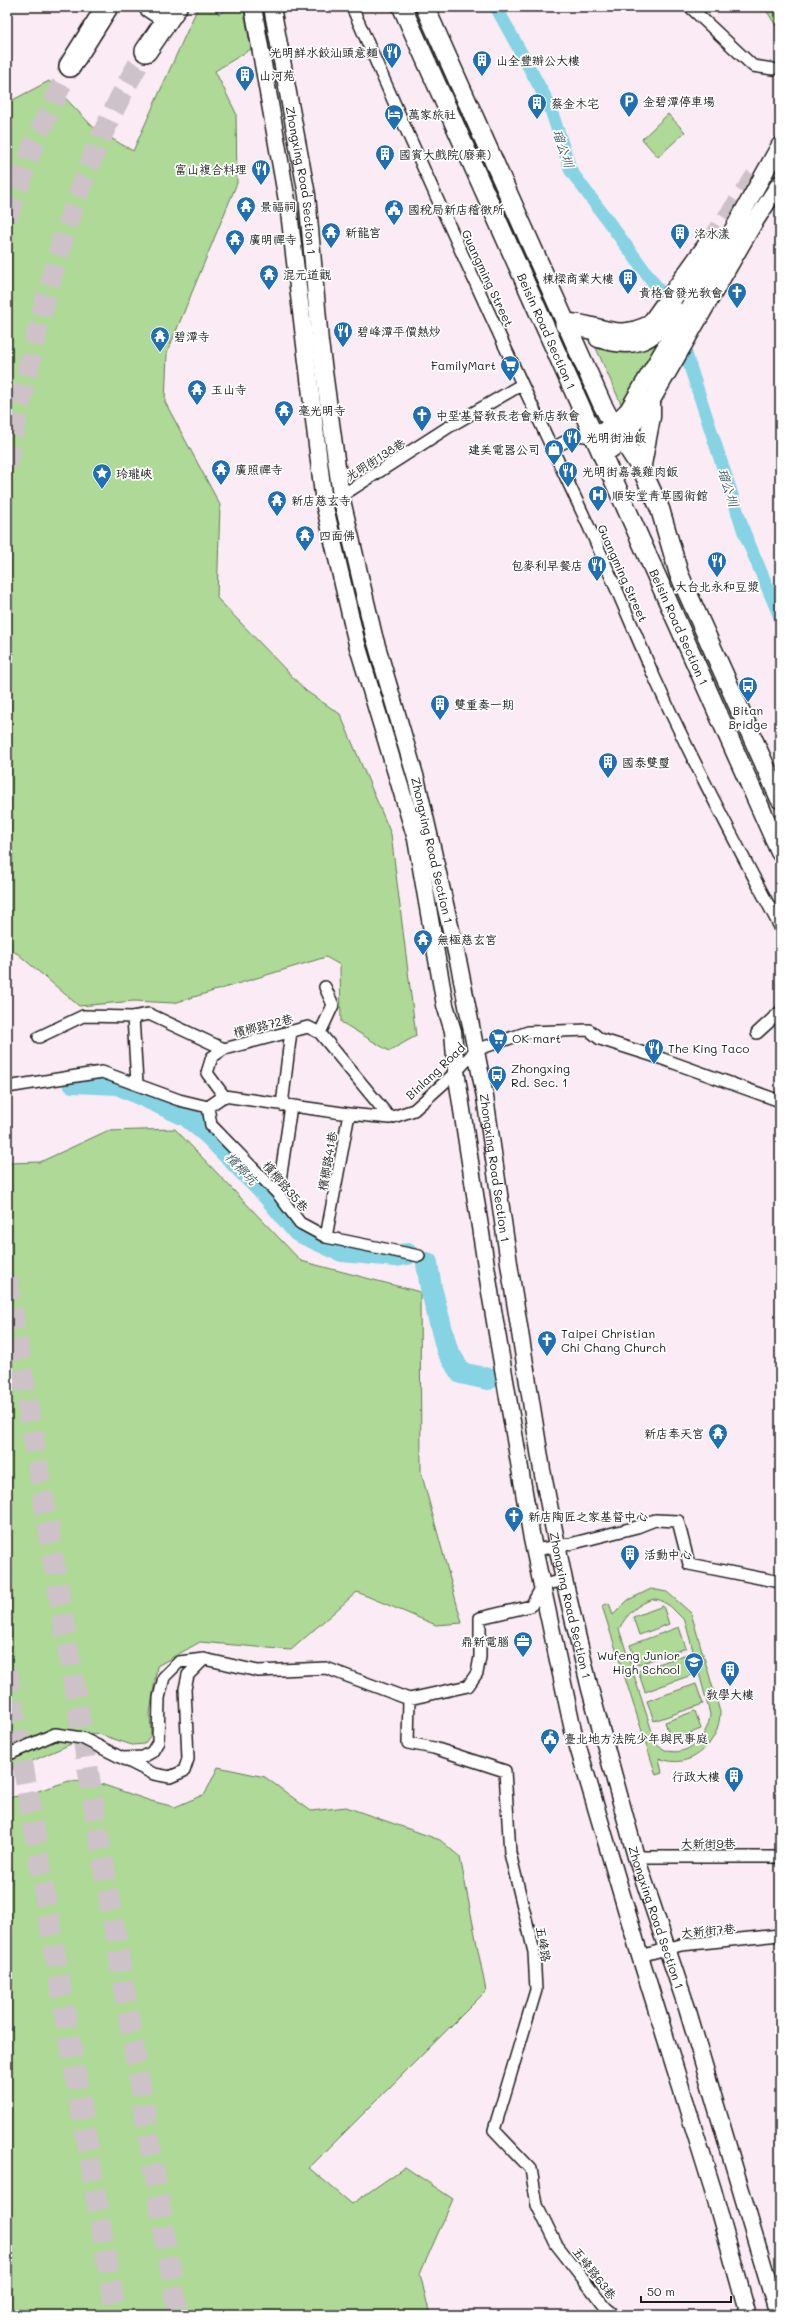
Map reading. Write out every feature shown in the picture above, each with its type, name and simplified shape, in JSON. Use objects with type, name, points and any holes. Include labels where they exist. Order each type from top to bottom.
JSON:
[{"type":"highway","points":[[70,66],[107,7]]},
{"type":"highway","points":[[146,51],[172,13],[150,7]]},
{"type":"highway","points":[[566,324],[585,325],[623,336],[637,333],[651,326],[708,245]]},
{"type":"main road","name":"Beisin Road Section 1","points":[[402,7],[593,437],[780,852]]},
{"type":"main road","name":"Beisin Road Section 1","points":[[425,7],[566,324],[613,425],[642,470],[660,509],[679,574],[780,799]]},
{"type":"street","name":"Zhongxing Road Section 1","points":[[253,7],[289,212],[291,239],[324,503],[357,644],[416,839],[445,1005],[453,1031],[456,1071],[493,1306],[535,1550],[543,1585],[545,1606],[573,1730],[640,1956],[700,2147],[748,2315]]},
{"type":"street","points":[[262,7],[290,164],[296,186],[307,208]]},
{"type":"street","name":"Zhongxing Road Section 1","points":[[272,7],[307,195],[320,342],[341,496],[374,636],[417,782],[449,914],[485,1097],[510,1270],[556,1546],[592,1696],[636,1857],[667,1948],[732,2155],[778,2315]]},
{"type":"street","name":"Guangming Street","points":[[352,7],[521,385],[576,498],[674,717],[717,807],[780,927]]},
{"type":"street","points":[[690,7],[753,66],[773,69]]},
{"type":"street","points":[[551,449],[578,435],[593,437],[613,425],[628,410],[708,276],[780,145]]},
{"type":"street","points":[[289,212],[290,164]]},
{"type":"street","points":[[602,456],[623,441],[642,410],[652,400],[754,223],[780,183]]},
{"type":"street","points":[[566,324],[583,334],[610,343],[624,345],[641,342],[653,337],[663,328],[687,293],[708,276]]},
{"type":"street","name":"光明街138巷","points":[[324,503],[341,496],[447,428],[521,385]]},
{"type":"street","points":[[642,470],[652,417],[652,400]]},
{"type":"street","points":[[325,987],[333,1005],[320,1033],[390,1118]]},
{"type":"street","points":[[757,1033],[780,1012]]},
{"type":"street","name":"檳榔路72巷","points":[[39,1037],[83,1016],[133,1018],[149,1014],[224,1049],[291,1031],[308,1028],[320,1033]]},
{"type":"street","points":[[133,1018],[137,1083]]},
{"type":"street","name":"Binlang Road","points":[[224,1096],[349,1114],[390,1118],[414,1110],[476,1050],[528,1032],[589,1030],[600,1040],[663,1058],[780,1102]]},
{"type":"street","points":[[278,1194],[287,1105],[291,1031]]},
{"type":"street","points":[[7,1087],[102,1072],[137,1083],[179,1100],[208,1107],[224,1096],[206,1073],[212,1057],[224,1049]]},
{"type":"street","name":"檳榔路35巷","points":[[208,1107],[211,1125],[278,1194],[300,1223],[326,1237],[419,1256]]},
{"type":"street","name":"檳榔路41巷","points":[[326,1237],[349,1114]]},
{"type":"street","points":[[535,1550],[637,1527],[655,1520],[678,1521],[689,1564],[780,1582]]},
{"type":"street","points":[[124,1758],[143,1758],[152,1752],[158,1742],[158,1698],[164,1677],[179,1662],[204,1659],[258,1671],[326,1668],[409,1698],[468,1686],[478,1673],[480,1657],[480,1618],[531,1606],[543,1585],[564,1580]]},
{"type":"street","points":[[7,1755],[55,1734],[82,1738],[154,1774],[170,1777],[184,1771],[188,1759],[185,1689],[188,1675],[204,1659]]},
{"type":"street","name":"五峰路","points":[[409,1698],[408,1743],[434,1748],[505,1771],[510,1853],[534,1952],[536,1990],[494,2130],[531,2169],[537,2205],[556,2244]]},
{"type":"street","name":"大新街9巷","points":[[636,1857],[780,1856]]},
{"type":"street","name":"大新街7巷","points":[[640,1956],[681,1945],[780,1935]]},
{"type":"street","name":"五峰路63巷","points":[[556,2244],[606,2308],[615,2315]]},
{"type":"green space","points":[[198,7],[212,7],[219,14],[232,7],[243,7],[251,49],[215,71],[236,113],[237,183],[167,353],[165,402],[220,505],[217,598],[306,691],[340,714],[391,834],[416,1036],[389,1051],[341,1022],[340,965],[326,957],[174,1003],[134,1001],[79,1006],[18,954],[7,948],[7,103],[49,81],[95,129],[133,151]]},
{"type":"green space","points":[[764,7],[780,7],[780,32]]},
{"type":"green space","points":[[668,114],[685,132],[658,157],[642,139]]},
{"type":"green space","points":[[592,339],[660,339],[622,406]]},
{"type":"green space","points":[[175,1129],[301,1261],[420,1292],[421,1472],[462,1623],[436,1625],[357,1592],[291,1650],[200,1642],[157,1666],[150,1714],[151,1735],[144,1744],[132,1745],[96,1733],[30,1762],[7,1770],[7,1163],[40,1162],[107,1131]]},
{"type":"green space","points":[[651,1589],[667,1592],[691,1613],[720,1712],[719,1723],[715,1734],[709,1744],[701,1752],[692,1758],[682,1761],[671,1761],[659,1758],[662,1773],[656,1775],[602,1606],[609,1603],[613,1615],[628,1600]],"holes":[[[654,1599],[660,1600],[670,1606],[685,1621],[710,1714],[708,1724],[699,1740],[691,1747],[683,1751],[674,1752],[665,1750],[656,1744],[619,1629],[629,1614],[638,1606]]]},
{"type":"green space","points":[[663,1606],[669,1624],[639,1635],[633,1617]]},
{"type":"green space","points":[[679,1627],[686,1648],[637,1665],[630,1645]]},
{"type":"green space","points":[[687,1654],[694,1674],[645,1692],[638,1671]]},
{"type":"green space","points":[[696,1684],[703,1704],[654,1721],[647,1701]]},
{"type":"green space","points":[[695,1711],[701,1729],[671,1740],[665,1722]]},
{"type":"green space","points":[[218,1767],[265,1777],[311,1811],[346,1807],[440,1840],[460,1857],[486,1991],[309,2168],[352,2204],[405,2167],[453,2199],[420,2274],[430,2315],[7,2315],[7,1798],[29,1794],[69,1781],[95,1782],[151,1801],[175,1807],[205,1794]]},
{"type":"waterway","name":"瑠公圳","points":[[496,7],[549,104],[571,171],[664,297]]},
{"type":"waterway","name":"瑠公圳","points":[[686,354],[744,532],[780,617]]},
{"type":"waterway","name":"檳榔坑","points":[[73,1082],[118,1084],[187,1116],[210,1135],[270,1197],[298,1231],[342,1251],[396,1256],[407,1254]]},
{"type":"waterway","name":"檳榔坑","points":[[427,1263],[431,1288],[447,1350],[461,1373],[488,1379]]},
{"type":"tunnel","points":[[7,466],[18,412],[44,305],[76,200],[96,149],[119,99],[146,51]]},
{"type":"tunnel","points":[[7,218],[35,141],[70,66]]},
{"type":"tunnel","points":[[709,245],[757,175]]},
{"type":"tunnel","points":[[7,1278],[178,2315]]},
{"type":"tunnel","points":[[7,1670],[116,2315]]},
{"type":"place","name":"光明鮮水餃汕頭意麵","points":[[392,69]]},
{"type":"place","name":"山全豐辦公大樓","points":[[482,77]]},
{"type":"place","name":"山河苑","points":[[245,92]]},
{"type":"place","name":"金碧潭停車場","points":[[629,118]]},
{"type":"place","name":"蔡金木宅","points":[[537,120]]},
{"type":"place","name":"萬家旅社","points":[[394,131]]},
{"type":"place","name":"國賓大戲院(廢棄)","points":[[385,171]]},
{"type":"place","name":"富山複合料理","points":[[261,186]]},
{"type":"place","name":"景福祠","points":[[246,223]]},
{"type":"place","name":"國稅局新店稽徵所","points":[[394,226]]},
{"type":"place","name":"新龍宮","points":[[331,249]]},
{"type":"place","name":"洺水漾","points":[[680,250]]},
{"type":"place","name":"廣明禪寺","points":[[235,256]]},
{"type":"place","name":"混元道觀","points":[[269,291]]},
{"type":"place","name":"棟樑商業大樓","points":[[628,295]]},
{"type":"place","name":"貴格會發光教會","points":[[737,309]]},
{"type":"place","name":"碧峰潭平價熱炒","points":[[343,348]]},
{"type":"place","name":"碧潭寺","points":[[160,353]]},
{"type":"place","name":"FamilyMart","points":[[510,382]]},
{"type":"place","name":"玉山寺","points":[[197,406]]},
{"type":"place","name":"毫光明寺","points":[[284,427]]},
{"type":"place","name":"中堊基督教長老會新店教會","points":[[422,432]]},
{"type":"place","name":"光明街油飯","points":[[572,454]]},
{"type":"place","name":"建美電器公司","points":[[554,466]]},
{"type":"place","name":"廣照禪寺","points":[[221,486]]},
{"type":"place","name":"光明街嘉義雞肉飯","points":[[568,488]]},
{"type":"place","name":"玲瓏峽","points":[[102,490]]},
{"type":"place","name":"順安堂青草國術館","points":[[598,512]]},
{"type":"place","name":"新店慈玄寺","points":[[277,517]]},
{"type":"place","name":"四面佛","points":[[305,552]]},
{"type":"place","name":"大台北永和豆漿","points":[[717,578]]},
{"type":"place","name":"包麥利早餐店","points":[[597,582]]},
{"type":"place","name":"Bitan Bridge","points":[[748,703]]},
{"type":"place","name":"雙重奏一期","points":[[440,721]]},
{"type":"place","name":"國泰雙璽","points":[[608,779]]},
{"type":"place","name":"無極慈玄宮","points":[[423,956]]},
{"type":"place","name":"OK mart","points":[[498,1055]]},
{"type":"place","name":"The King Taco","points":[[654,1065]]},
{"type":"place","name":"Zhongxing Rd. Sec. 1","points":[[497,1092]]},
{"type":"place","name":"Taipei Christian Chi Chang Church","points":[[547,1357]]},
{"type":"place","name":"新店奉天宮","points":[[718,1450]]},
{"type":"place","name":"新店陶匠之家基督中心","points":[[514,1533]]},
{"type":"place","name":"活動中心","points":[[630,1571]]},
{"type":"place","name":"鼎新電腦","points":[[523,1658]]},
{"type":"place","name":"Wufeng Junior High School","points":[[694,1679]]},
{"type":"place","name":"教學大樓","points":[[730,1687]]},
{"type":"place","name":"臺北地方法院少年與民事庭","points":[[550,1755]]},
{"type":"place","name":"行政大樓","points":[[734,1793]]}]
